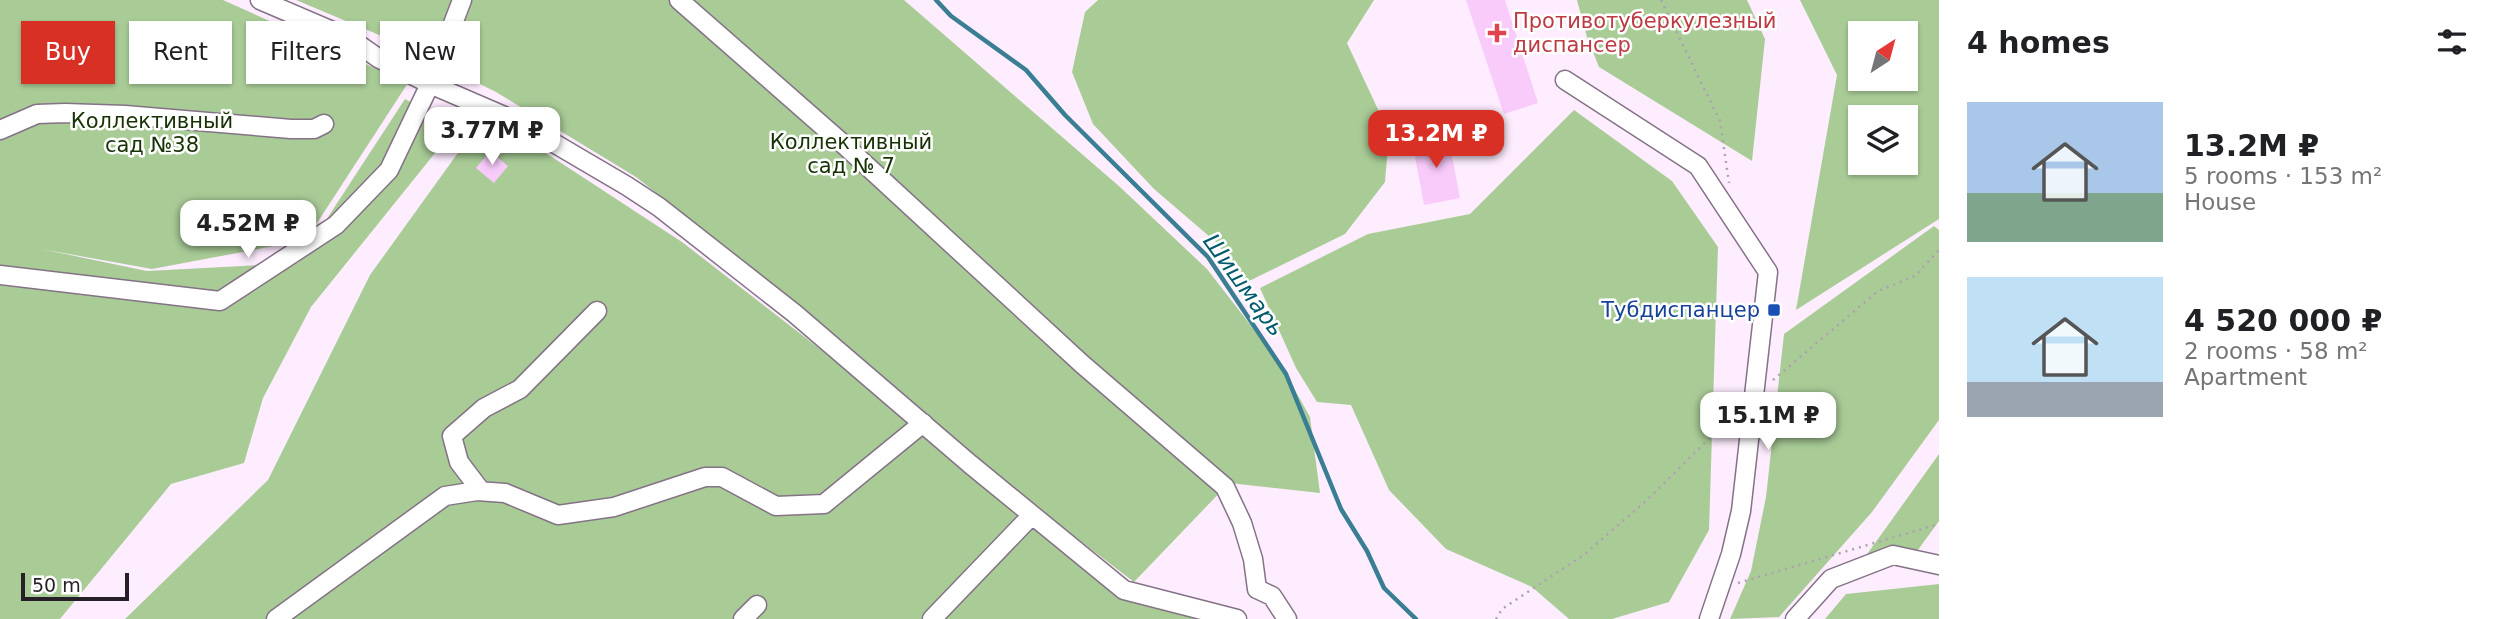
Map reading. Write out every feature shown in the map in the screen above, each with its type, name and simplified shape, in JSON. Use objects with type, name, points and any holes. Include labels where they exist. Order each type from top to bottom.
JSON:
[{"type":"street","points":[[260,0],[351,39],[380,59]]},
{"type":"street","points":[[454,21],[462,0]]},
{"type":"street","points":[[679,0],[842,143],[1082,364],[1225,487],[1242,523],[1253,559],[1257,589],[1272,596],[1287,619]]},
{"type":"street","points":[[1565,80],[1698,166],[1768,272],[1741,512],[1709,619]]},
{"type":"street","points":[[0,275],[220,302],[336,225],[389,170],[430,84],[518,122],[659,207],[794,313],[1032,516],[1124,590],[1237,619]]},
{"type":"street","points":[[0,130],[37,114],[125,115],[292,129],[314,129],[324,124]]},
{"type":"street","points":[[481,491],[459,462],[452,436],[484,408],[520,390],[597,312]]},
{"type":"street","points":[[276,619],[445,496],[481,491],[505,493],[558,515],[614,507],[705,477],[722,477],[776,506],[824,504],[923,423]]},
{"type":"street","points":[[932,619],[1032,516]]},
{"type":"street","points":[[1795,619],[1831,579],[1893,555],[1939,565]]},
{"type":"street","points":[[743,619],[757,605]]},
{"type":"path","points":[[1661,0],[1720,121],[1730,190]]},
{"type":"path","points":[[1496,619],[1502,609],[1585,554],[1647,500],[1755,395],[1878,291],[1915,276],[1939,250]]},
{"type":"path","points":[[1720,585],[1746,582],[1939,524]]},
{"type":"green space","name":"Коллективный сад №38","points":[[0,0],[223,0],[270,21],[246,21],[246,84],[366,84],[366,64],[380,70],[380,84],[407,84],[306,240],[152,269],[41,249],[147,271],[298,263],[405,99],[456,127],[311,307],[263,398],[244,463],[171,484],[60,619],[0,619]]},
{"type":"green space","name":"Коллективный сад № 7","points":[[296,0],[904,0],[1120,187],[1207,269],[1280,363],[1310,417],[1320,493],[1229,483],[1134,582],[977,462],[799,306],[636,177],[480,84],[480,21],[380,21],[380,35],[366,29],[366,21],[346,21]]},
{"type":"green space","points":[[1098,0],[1374,0],[1347,43],[1389,133],[1385,182],[1345,234],[1245,283],[1217,243],[1154,189],[1093,124],[1072,72],[1085,12]]},
{"type":"green space","points":[[1577,0],[1747,0],[1765,39],[1752,161],[1599,67]]},
{"type":"green space","points":[[1800,0],[1939,0],[1939,219],[1796,310],[1837,75]]},
{"type":"green space","points":[[1574,110],[1672,181],[1718,247],[1709,530],[1669,602],[1612,619],[1569,619],[1532,587],[1446,549],[1389,490],[1351,405],[1317,402],[1296,368],[1260,288],[1368,234],[1470,214]]},
{"type":"green space","points":[[486,114],[682,242],[851,373],[1115,595],[1202,619],[125,619],[268,480],[370,275]]},
{"type":"green space","points":[[1934,226],[1939,230],[1939,420],[1872,512],[1779,617],[1730,619],[1751,571],[1766,497],[1784,334]]},
{"type":"green space","points":[[1939,454],[1939,521],[1915,554],[1860,564]]},
{"type":"green space","points":[[1939,584],[1939,619],[1825,619],[1846,594]]},
{"type":"building","points":[[1466,0],[1505,0],[1538,103],[1504,114]]},
{"type":"building","points":[[1448,135],[1460,198],[1424,205],[1412,141]]},
{"type":"building","points":[[490,151],[508,166],[494,183],[476,168]]},
{"type":"waterway","name":"Шишмарь","points":[[936,0],[951,16],[1026,70],[1065,115],[1208,257],[1286,374],[1341,509],[1367,551],[1384,588],[1416,619]]},
{"type":"place","name":"Противотуберкулезный диспансер","points":[[1497,33]]},
{"type":"place","name":"Тубдиспанцер","points":[[1774,310]]}]
